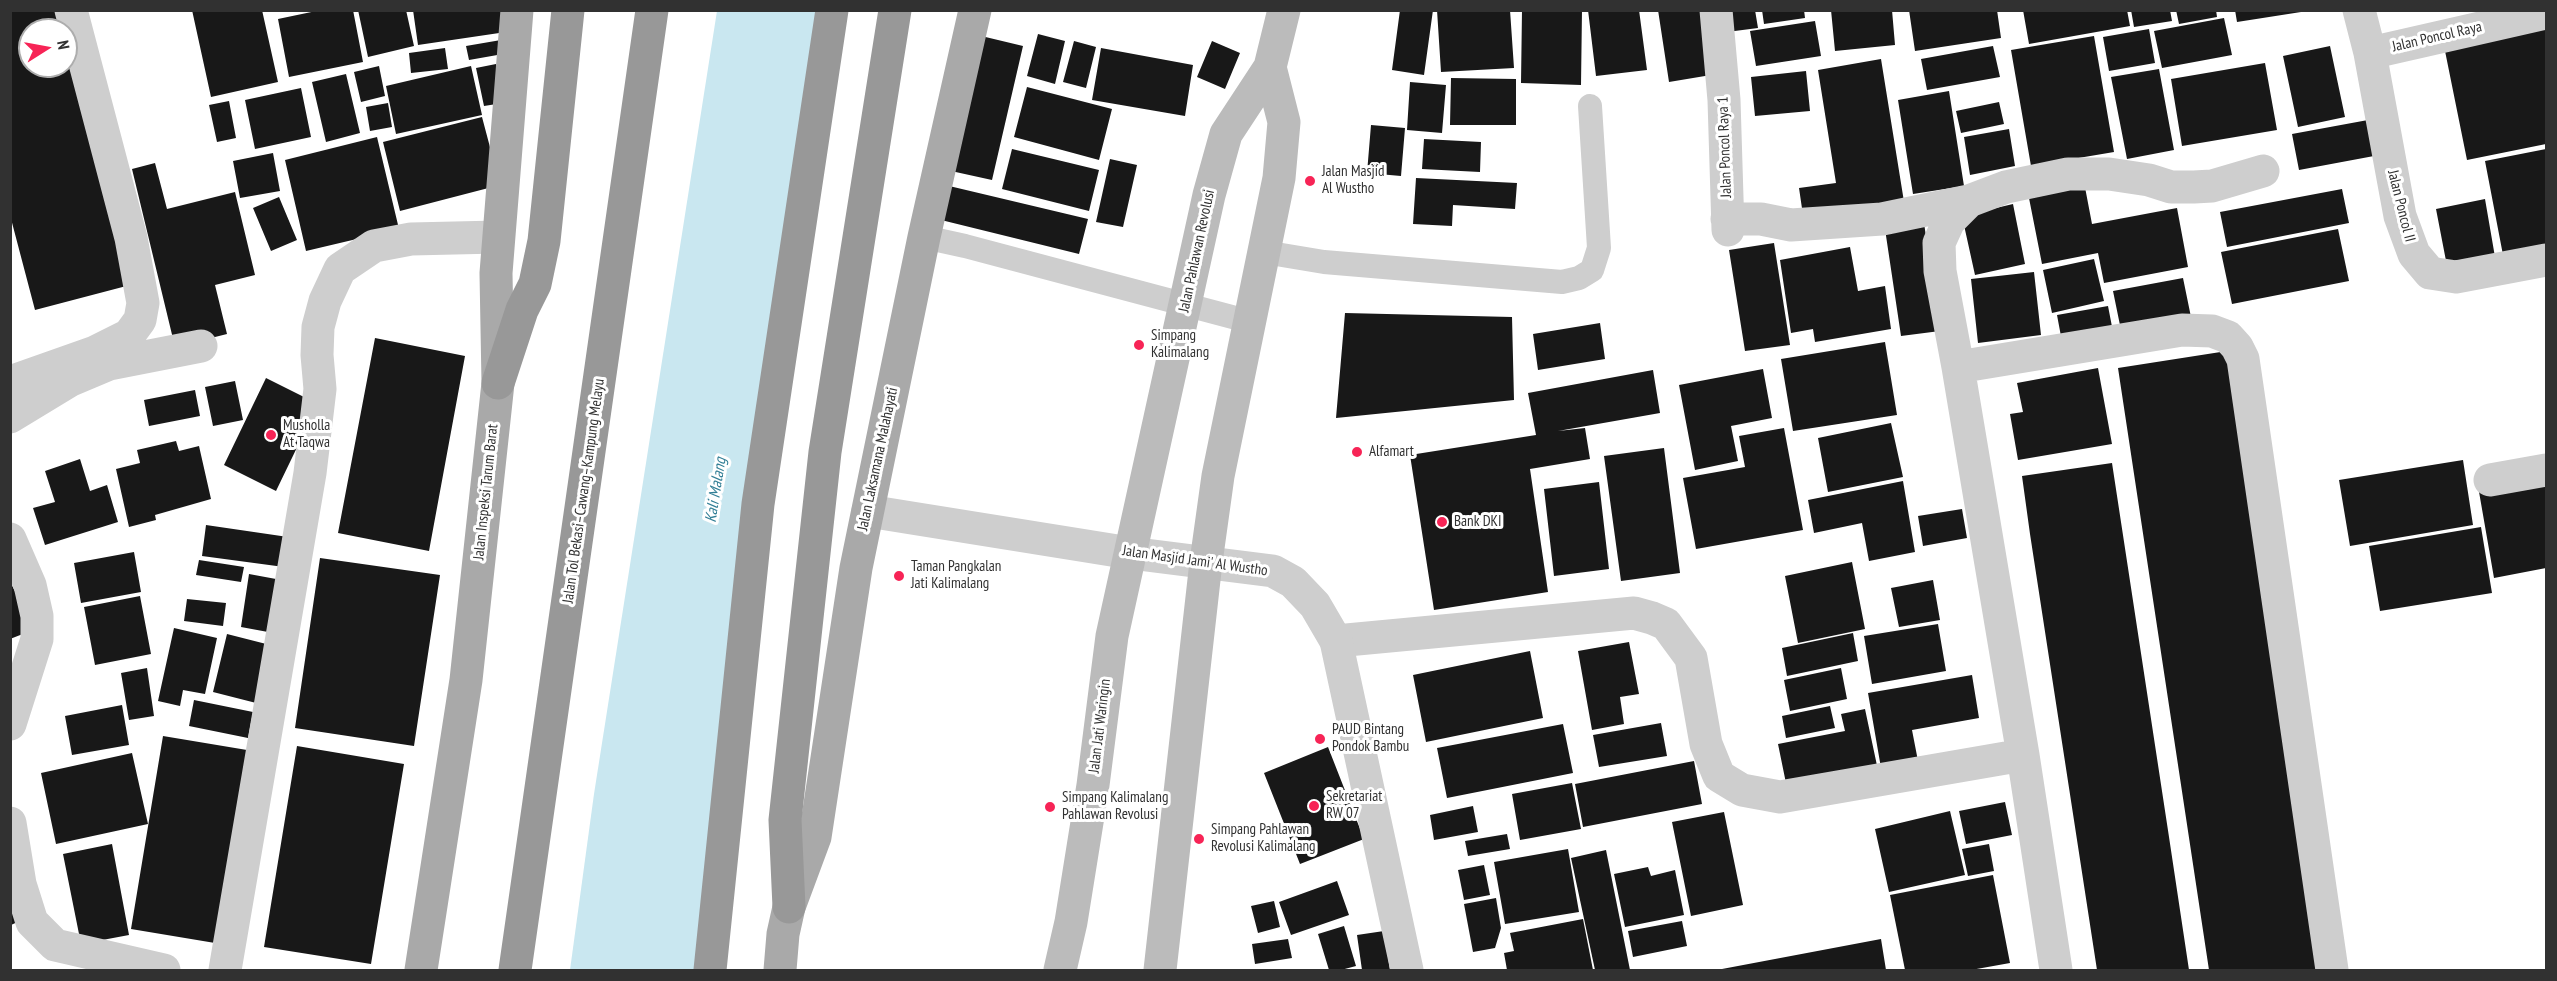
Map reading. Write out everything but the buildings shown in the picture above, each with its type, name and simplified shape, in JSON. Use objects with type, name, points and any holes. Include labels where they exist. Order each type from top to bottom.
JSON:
[{"type":"highway","points":[[498,383],[522,310],[535,284],[544,241],[568,10]]},
{"type":"highway","name":"Jalan Tol Bekasi–Cawang–Kampung Melayu","points":[[515,970],[652,10]]},
{"type":"highway","points":[[710,970],[758,504],[832,10]]},
{"type":"highway","points":[[789,907],[784,820],[825,452],[895,10]]},
{"type":"main road","name":"Jalan Inspeksi Tarum Barat","points":[[421,970],[466,680],[498,383],[496,273],[517,10]]},
{"type":"main road","name":"Jalan Laksamana Malahayati","points":[[780,970],[783,934],[789,907],[815,837],[856,568],[924,237],[975,10]]},
{"type":"main road","name":"Jalan Pahlawan Revolusi","points":[[1130,553],[1209,195],[1226,134],[1270,67],[1284,10]]},
{"type":"main road","name":"Jalan Pahlawan Revolusi","points":[[1206,562],[1218,476],[1279,178],[1284,122],[1270,67]]},
{"type":"main road","name":"Jalan Jati Waringin","points":[[1060,970],[1071,922],[1093,785],[1112,636],[1130,553]]},
{"type":"main road","points":[[1160,970],[1206,562]]},
{"type":"main road","name":"Jalan Laksamana Malahayati","points":[[789,907],[795,970]]},
{"type":"street","points":[[10,382],[95,351],[129,335],[140,320],[143,303],[131,238],[71,10]]},
{"type":"street","name":"Jalan Poncol Raya 1","points":[[1716,10],[1724,100],[1727,225],[1761,219],[1791,225],[1882,219],[1969,201],[2006,187],[2068,174],[2109,174],[2149,180],[2171,187],[2194,187],[2211,186],[2263,171]]},
{"type":"street","points":[[2359,10],[2370,53]]},
{"type":"street","name":"Jalan Poncol Raya","points":[[2370,53],[2547,13]]},
{"type":"street","name":"Jalan Poncol II","points":[[2370,53],[2400,216],[2414,254],[2430,273],[2456,278],[2547,260]]},
{"type":"street","points":[[1969,201],[1949,221],[1939,243],[1940,271],[2023,755],[2056,970]]},
{"type":"street","points":[[225,970],[310,473],[320,389],[317,355],[318,327],[325,301],[340,269],[374,246],[411,239],[498,237]]},
{"type":"street","points":[[1958,367],[2182,330],[2212,331],[2228,337],[2237,346],[2243,359],[2332,970]]},
{"type":"street","points":[[10,417],[71,380],[110,364],[201,346]]},
{"type":"street","points":[[2490,480],[2547,470]]},
{"type":"street","name":"Jalan Masjid Jami' Al Wustho","points":[[868,511],[1130,553],[1273,571],[1293,582],[1315,605],[1336,641],[1407,970]]},
{"type":"street","points":[[10,539],[30,585],[37,616],[37,639],[10,724]]},
{"type":"street","points":[[1336,641],[1634,613],[1652,618],[1666,624],[1691,658],[1706,744],[1719,776],[1742,790],[1780,797],[2023,755]]},
{"type":"street","points":[[10,823],[20,884],[32,922],[55,945],[164,970]]},
{"type":"lane","points":[[1264,252],[1324,262],[1562,282],[1579,278],[1592,270],[1599,248],[1590,106]]},
{"type":"lane","points":[[924,237],[1251,322]]},
{"type":"water","name":"Kali Malang","points":[[717,11],[832,11],[710,970],[570,970],[594,794]]},
{"type":"place","name":"Jalan Masjid Al Wustho","points":[[1310,181]]},
{"type":"place","name":"Simpang Kalimalang","points":[[1139,345]]},
{"type":"place","name":"Musholla At Taqwa","points":[[271,435]]},
{"type":"place","name":"Alfamart","points":[[1357,452]]},
{"type":"place","name":"Bank DKI","points":[[1442,522]]},
{"type":"place","name":"Taman Pangkalan Jati Kalimalang","points":[[899,576]]},
{"type":"place","name":"PAUD Bintang Pondok Bambu","points":[[1320,739]]},
{"type":"place","name":"Sekretariat RW 07","points":[[1314,806]]},
{"type":"place","name":"Simpang Kalimalang Pahlawan Revolusi","points":[[1050,807]]},
{"type":"place","name":"Simpang Pahlawan Revolusi Kalimalang","points":[[1199,839]]}]
